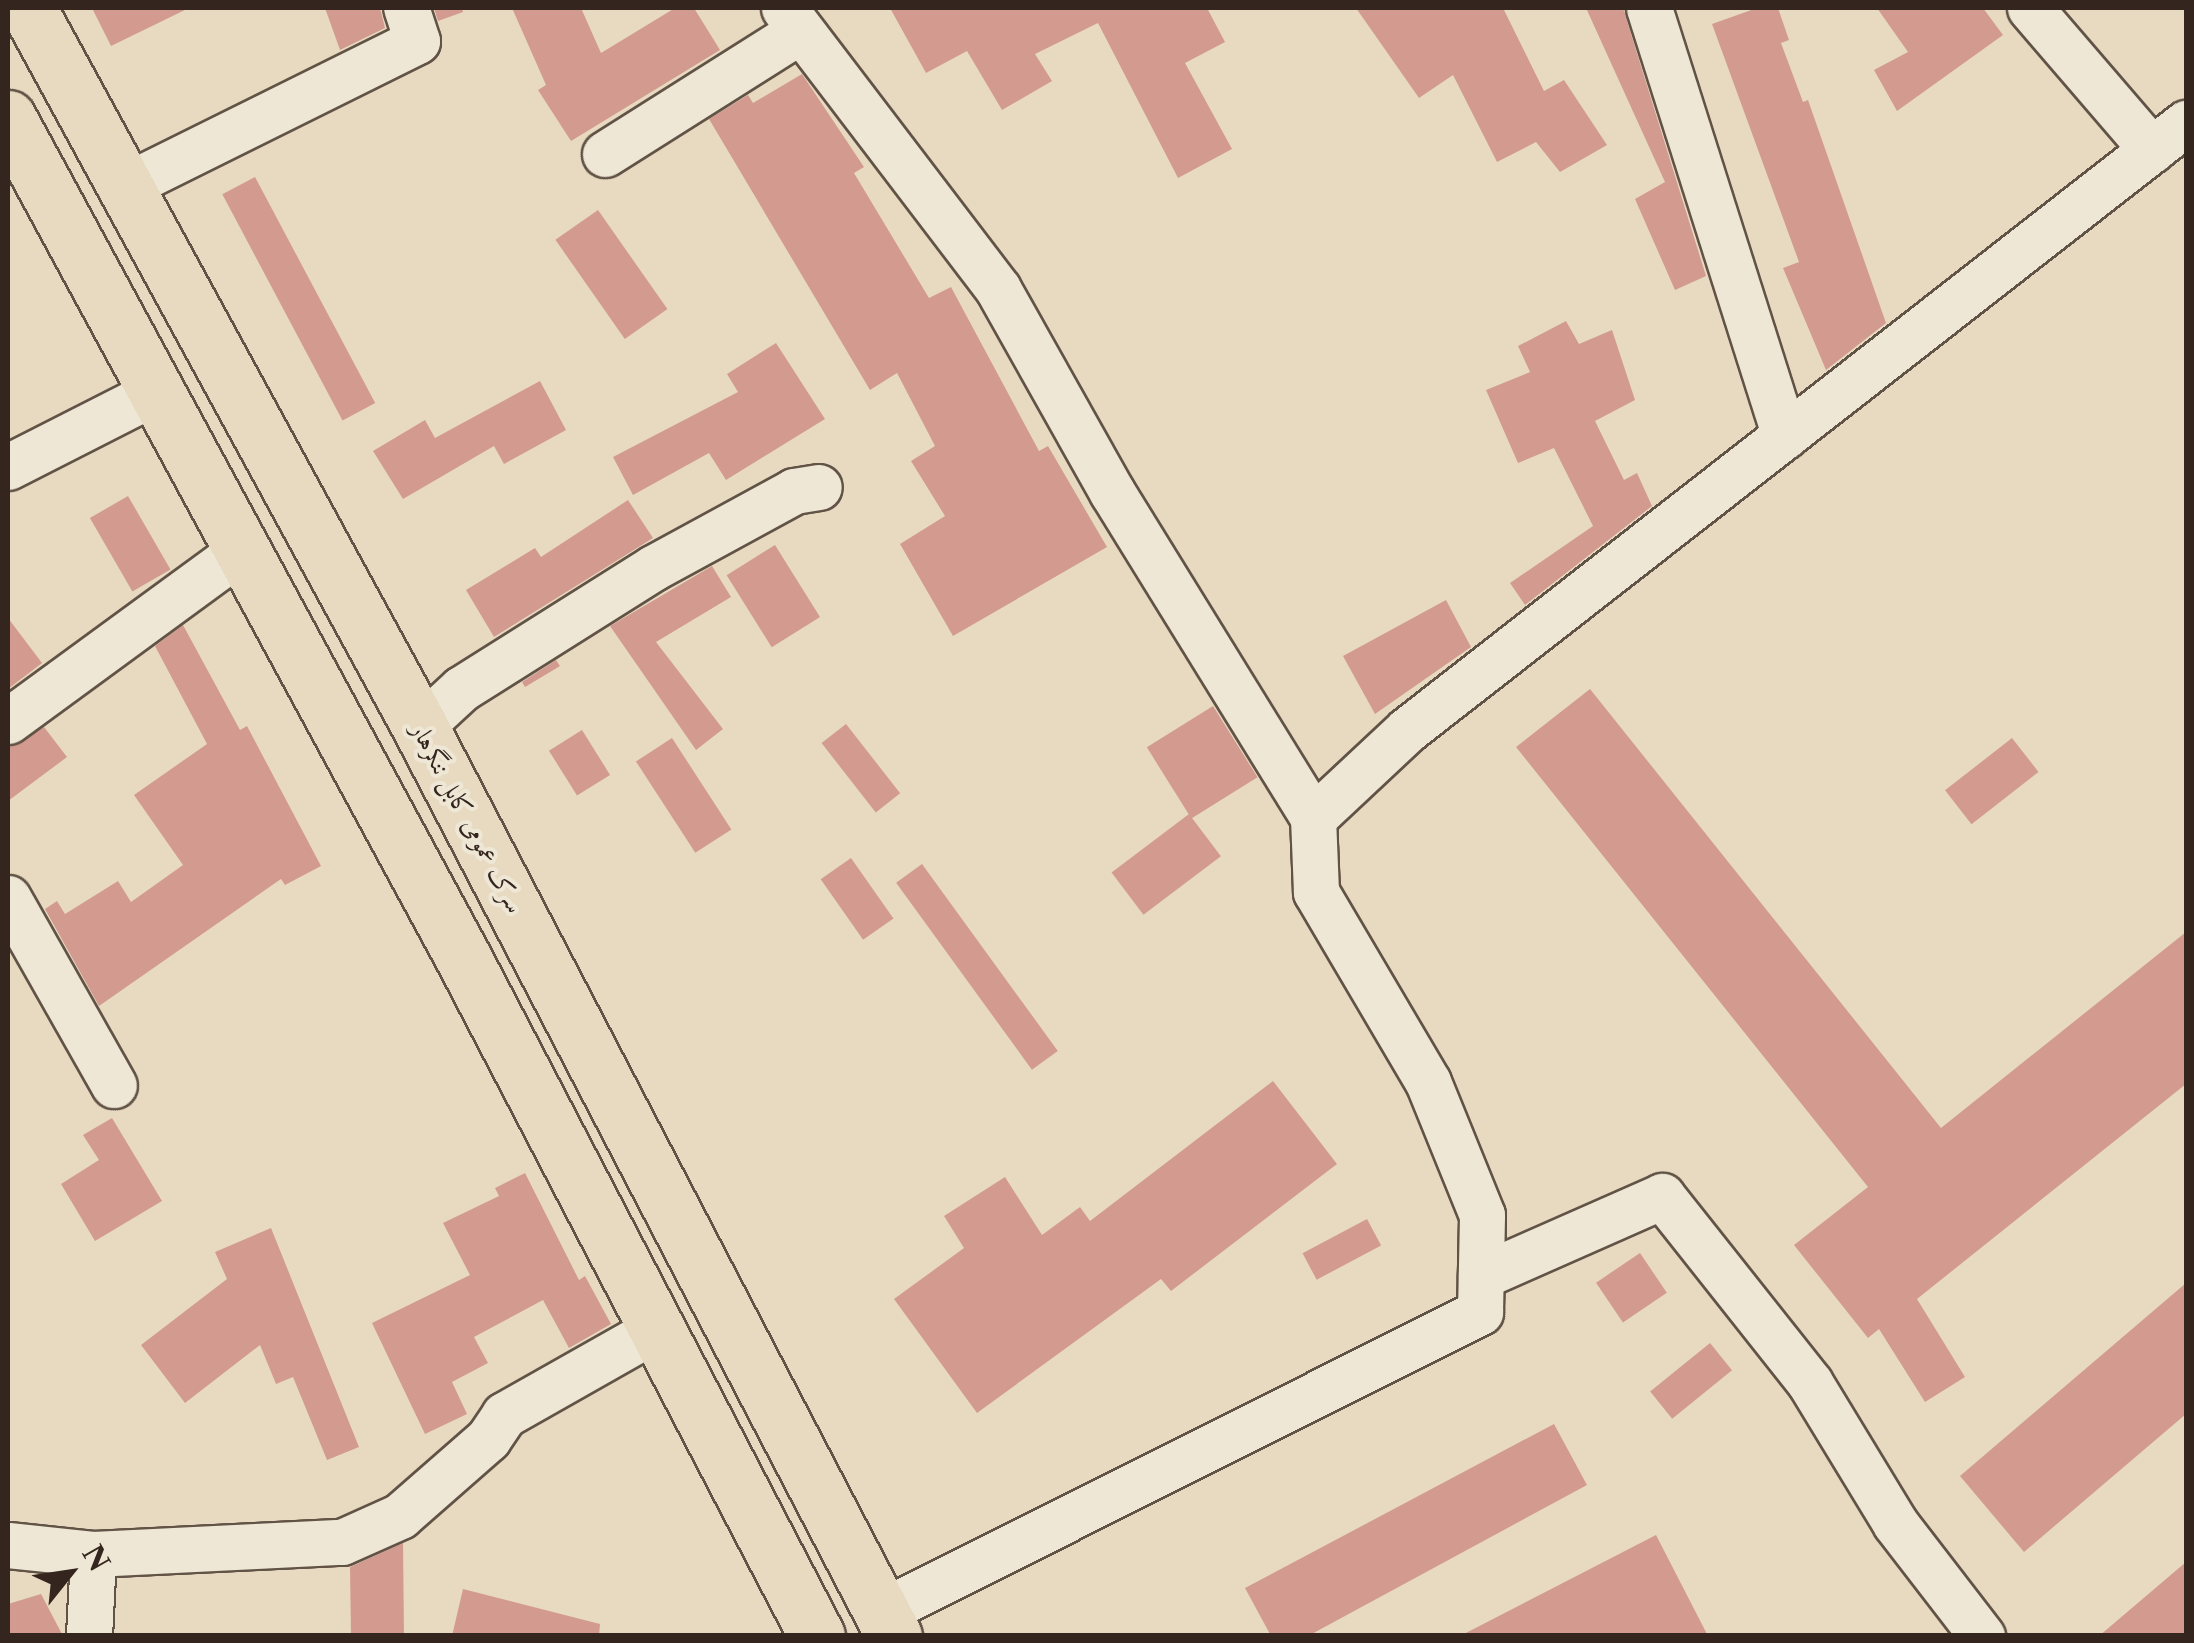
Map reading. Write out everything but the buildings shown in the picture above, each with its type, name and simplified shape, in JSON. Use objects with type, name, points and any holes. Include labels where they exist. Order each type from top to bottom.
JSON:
[{"type":"highway","name":"سرک عمومی کابل ننگرهار","points":[[28,8],[420,727],[888,1624]]},
{"type":"highway","points":[[8,118],[244,548],[817,1636]]},
{"type":"street","points":[[125,186],[417,41],[406,8]]},
{"type":"street","points":[[1648,8],[1785,436]]},
{"type":"street","points":[[1313,818],[1407,730],[2169,137],[2030,8]]},
{"type":"street","points":[[605,154],[791,20],[998,289],[1112,492],[1313,818],[1316,892],[1428,1082],[1482,1215],[1480,1312],[888,1624]]},
{"type":"street","points":[[8,467],[157,392]]},
{"type":"street","points":[[420,727],[461,689],[653,568],[794,491],[819,487]]},
{"type":"street","points":[[8,720],[244,548]]},
{"type":"street","points":[[8,898],[114,1084]]},
{"type":"street","points":[[1481,1276],[1662,1196],[1810,1383],[1895,1523],[1982,1636]]},
{"type":"street","points":[[8,1545],[93,1554],[342,1542],[400,1516],[488,1439],[504,1415],[656,1329]]},
{"type":"street","points":[[88,1636],[93,1554]]}]
